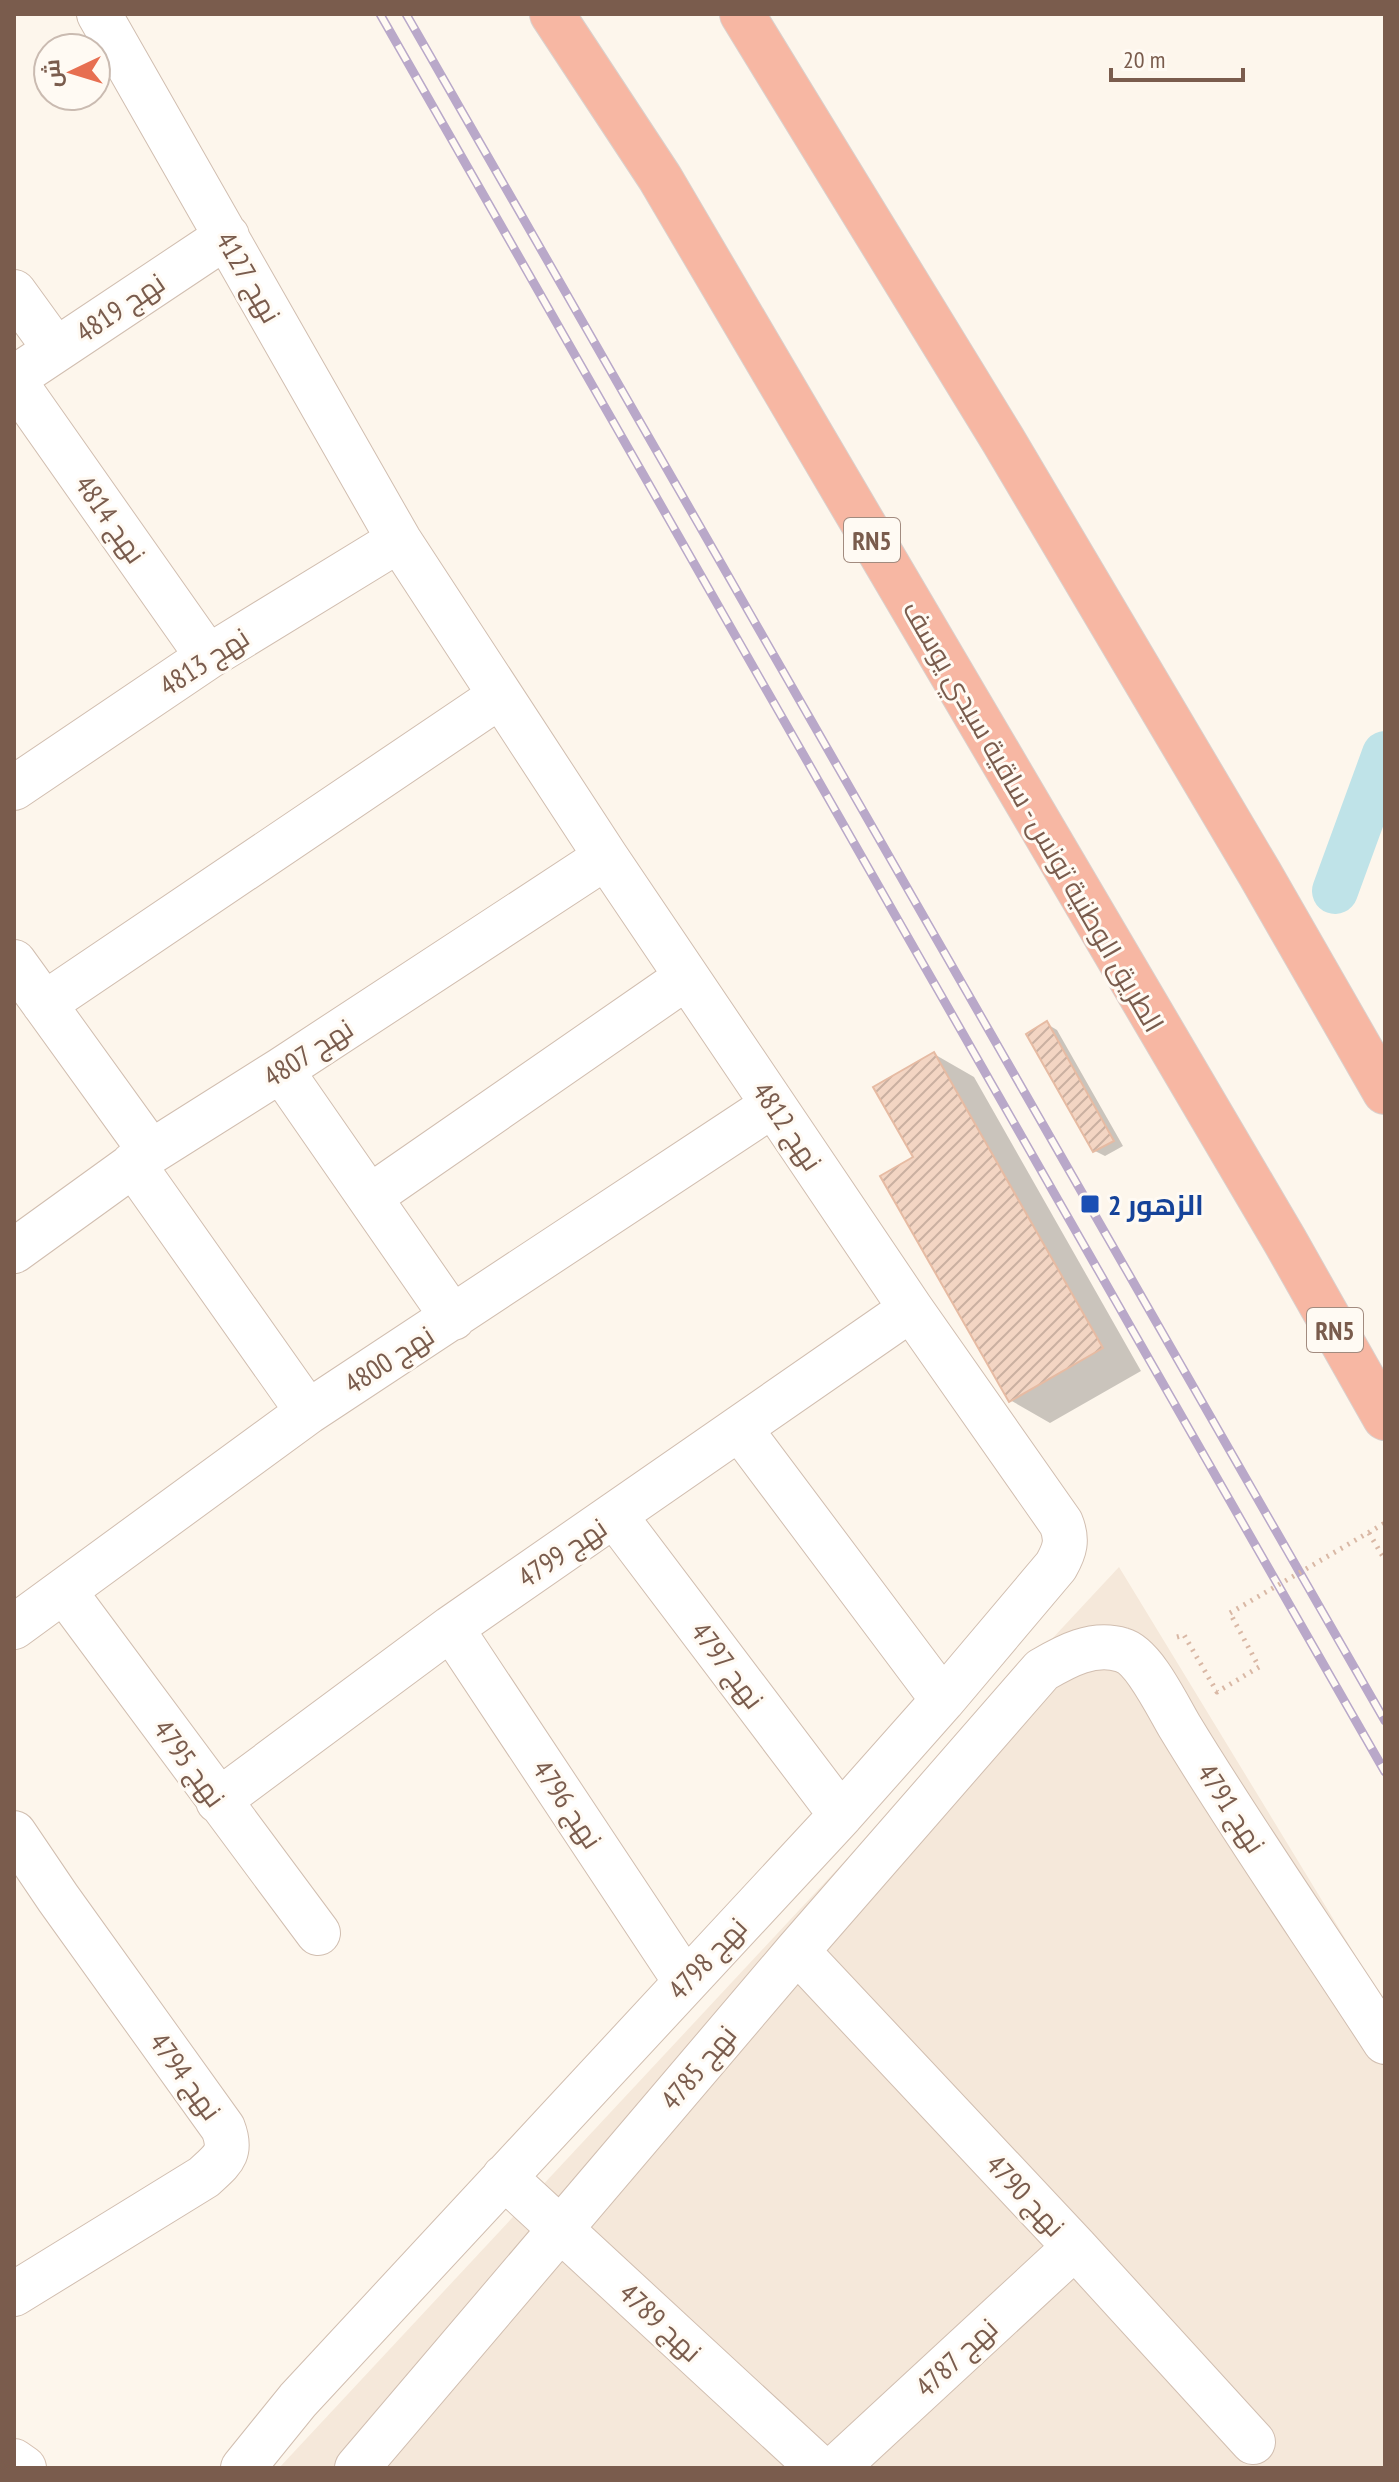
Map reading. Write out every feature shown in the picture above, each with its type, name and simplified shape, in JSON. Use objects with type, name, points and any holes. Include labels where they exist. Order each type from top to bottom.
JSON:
[{"type":"highway","name":"الطريق الوطنية تونس - ساقية سيدي يوسف","points":[[552,14],[660,178],[1285,1241],[1385,1418]]},
{"type":"highway","points":[[742,14],[1011,453],[1385,1092]]},
{"type":"street","name":"نهج 4127","points":[[99,14],[399,540]]},
{"type":"street","name":"نهج 4819","points":[[14,380],[227,236]]},
{"type":"street","points":[[14,292],[56,350]]},
{"type":"street","name":"نهج 4814","points":[[14,380],[208,657]]},
{"type":"street","name":"نهج 4813","points":[[14,788],[208,657],[399,540]]},
{"type":"street","name":"نهج 4812","points":[[399,540],[773,1105],[1061,1523],[1066,1534],[1064,1553],[1056,1566],[943,1700]]},
{"type":"street","points":[[44,1004],[500,696]]},
{"type":"street","name":"نهج 4807","points":[[14,1251],[142,1158],[606,857]]},
{"type":"street","points":[[14,962],[308,1412]]},
{"type":"street","points":[[371,1196],[687,977]]},
{"type":"street","points":[[281,1070],[453,1318]]},
{"type":"street","name":"نهج 4800","points":[[14,1627],[308,1412],[773,1105]]},
{"type":"street","name":"نهج 4799","points":[[218,1801],[451,1628],[911,1309]]},
{"type":"street","points":[[740,1429],[943,1700]]},
{"type":"street","name":"نهج 4797","points":[[615,1516],[841,1815]]},
{"type":"street","name":"نهج 4795","points":[[64,1591],[318,1933]]},
{"type":"street","name":"نهج 4796","points":[[451,1628],[685,1981]]},
{"type":"street","name":"نهج 4791","points":[[1042,1670],[1074,1652],[1104,1648],[1125,1650],[1144,1669],[1385,2042]]},
{"type":"street","name":"نهج 4785","points":[[357,2468],[797,1951],[1042,1670]]},
{"type":"street","name":"نهج 4798","points":[[243,2468],[298,2400],[841,1815],[943,1700]]},
{"type":"street","name":"نهج 4794","points":[[14,1833],[223,2128],[229,2142],[224,2158],[204,2177],[14,2294]]},
{"type":"street","name":"نهج 4790","points":[[797,1951],[1253,2442]]},
{"type":"street","name":"نهج 4789","points":[[504,2177],[561,2230],[847,2464]]},
{"type":"street","name":"نهج 4787","points":[[847,2464],[1075,2247]]},
{"type":"street","points":[[14,2461],[24,2468]]},
{"type":"path","points":[[1184,1635],[1217,1692],[1259,1667],[1230,1613],[1385,1523]]},
{"type":"path","points":[[1369,1533],[1385,1560]]},
{"type":"shaded area","points":[[1119,1567],[1385,2004],[1385,2468],[279,2468]]},
{"type":"building","points":[[1047,1021],[1114,1141],[1093,1152],[1026,1034]]},
{"type":"building","name":"الزهور 2","points":[[934,1052],[1103,1348],[1009,1402],[880,1176],[913,1157],[873,1087]]},
{"type":"waterway","points":[[1335,891],[1385,754]]},
{"type":"railway","points":[[380,14],[1385,1772]]},
{"type":"railway","points":[[406,14],[1385,1721]]},
{"type":"place","name":"الزهور 2","points":[[1090,1204]]}]
